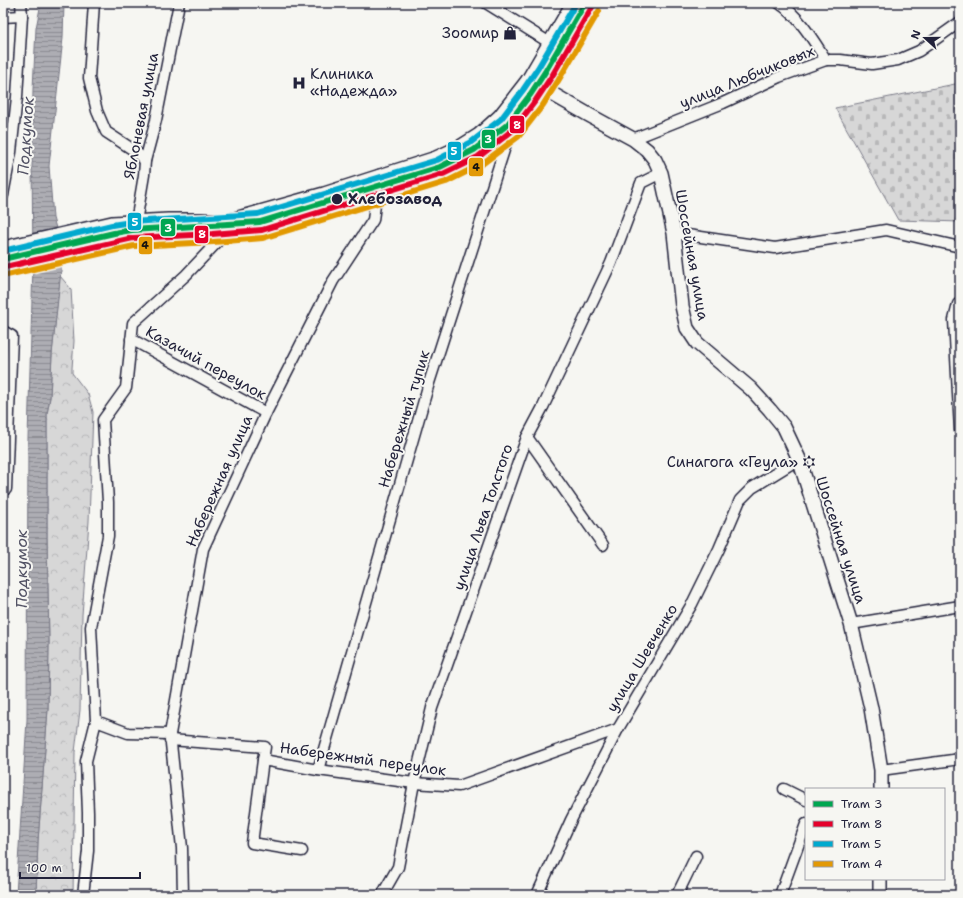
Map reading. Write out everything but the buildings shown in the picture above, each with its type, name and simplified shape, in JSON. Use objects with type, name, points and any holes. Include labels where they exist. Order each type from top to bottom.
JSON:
[{"type":"main road","points":[[3,264],[115,237],[199,229],[324,194],[436,158],[479,135],[500,116],[528,80],[573,3]]},
{"type":"main road","name":"Шоссейная улица","points":[[528,80],[589,116],[633,139],[647,150],[661,173],[674,233],[682,306],[687,328],[697,343],[751,390],[770,410],[784,427],[799,459],[851,624],[871,708],[881,770],[881,788]]},
{"type":"main road","points":[[3,248],[112,224],[136,221],[240,218]]},
{"type":"main road","points":[[880,880],[880,895]]},
{"type":"street","points":[[3,195],[5,171],[17,97],[22,16],[21,3]]},
{"type":"street","points":[[94,3],[89,78],[96,111],[106,132],[135,151],[144,161]]},
{"type":"street","name":"Яблоневая улица","points":[[134,235],[144,175],[144,161],[156,120],[179,3]]},
{"type":"street","points":[[486,3],[550,43]]},
{"type":"street","points":[[779,3],[785,7],[804,27],[826,60]]},
{"type":"street","points":[[3,17],[22,16]]},
{"type":"street","name":"улица Любчиковых","points":[[633,139],[779,77],[826,60],[840,60],[872,64],[898,60],[919,51],[960,22]]},
{"type":"street","name":"Набережный тупик","points":[[318,770],[429,383],[506,144],[509,128],[541,87]]},
{"type":"street","name":"улица Льва Толстого","points":[[382,895],[398,867],[414,783],[432,708],[527,437],[543,407],[611,263],[641,182],[661,173]]},
{"type":"street","name":"Набережная улица","points":[[183,895],[182,848],[170,737],[203,549],[266,413],[333,281],[373,220],[379,176]]},
{"type":"street","points":[[83,895],[88,850],[86,761],[96,721],[91,627],[108,530],[108,502],[103,420],[126,388],[133,323],[186,275],[240,218]]},
{"type":"street","points":[[674,233],[775,248],[886,230],[960,247]]},
{"type":"street","points":[[959,304],[954,320],[960,431]]},
{"type":"street","points":[[3,331],[12,336],[6,489]]},
{"type":"street","name":"Казачий переулок","points":[[131,339],[266,413]]},
{"type":"street","points":[[527,437],[603,545]]},
{"type":"street","name":"улица Шевченко","points":[[537,895],[572,820],[618,729],[692,604],[719,549],[740,500],[752,488],[799,459]]},
{"type":"street","points":[[851,624],[960,606]]},
{"type":"street","name":"Набережный переулок","points":[[96,721],[128,733],[265,747],[252,843],[302,851]]},
{"type":"street","name":"Набережный переулок","points":[[263,760],[318,770],[414,783],[459,786],[618,729]]},
{"type":"street","points":[[881,770],[960,759]]},
{"type":"street","points":[[784,789],[805,800]]},
{"type":"street","points":[[780,895],[805,827]]},
{"type":"street","points":[[677,895],[696,856]]},
{"type":"green space","points":[[960,83],[960,222],[898,220],[835,108]]},
{"type":"green space","points":[[60,276],[71,289],[74,341],[72,373],[88,394],[93,412],[89,521],[82,615],[80,710],[75,752],[73,895],[36,895],[38,841],[48,709],[49,643],[47,414],[50,397],[52,354]]},
{"type":"shaded area","name":"Подкумок","points":[[41,3],[64,3],[63,38],[49,166],[53,218],[63,252],[52,354],[50,397],[47,414],[49,643],[48,709],[38,841],[36,895],[16,895],[27,720],[28,438],[33,265],[33,89],[36,28]]},
{"type":"tram line","name":"5","points":[[3,251],[112,225],[131,222],[258,214],[437,160],[470,143],[501,119],[538,68],[576,3]]},
{"type":"tram line","name":"3","points":[[3,259],[132,230],[260,222],[440,167],[474,150],[507,125],[530,95],[545,72],[585,3]]},
{"type":"tram line","name":"8","points":[[5,267],[133,238],[262,230],[443,174],[478,157],[513,130],[552,76],[592,7]]},
{"type":"tram line","name":"4","points":[[7,275],[134,246],[263,238],[446,182],[482,164],[519,136],[543,105],[599,11]]},
{"type":"place","name":"Зоомир","points":[[510,33]]},
{"type":"place","name":"Клиника «Надежда»","points":[[299,83]]},
{"type":"place","name":"Хлебозавод","points":[[337,199]]},
{"type":"place","name":"Синагога «Геула»","points":[[809,462]]}]
